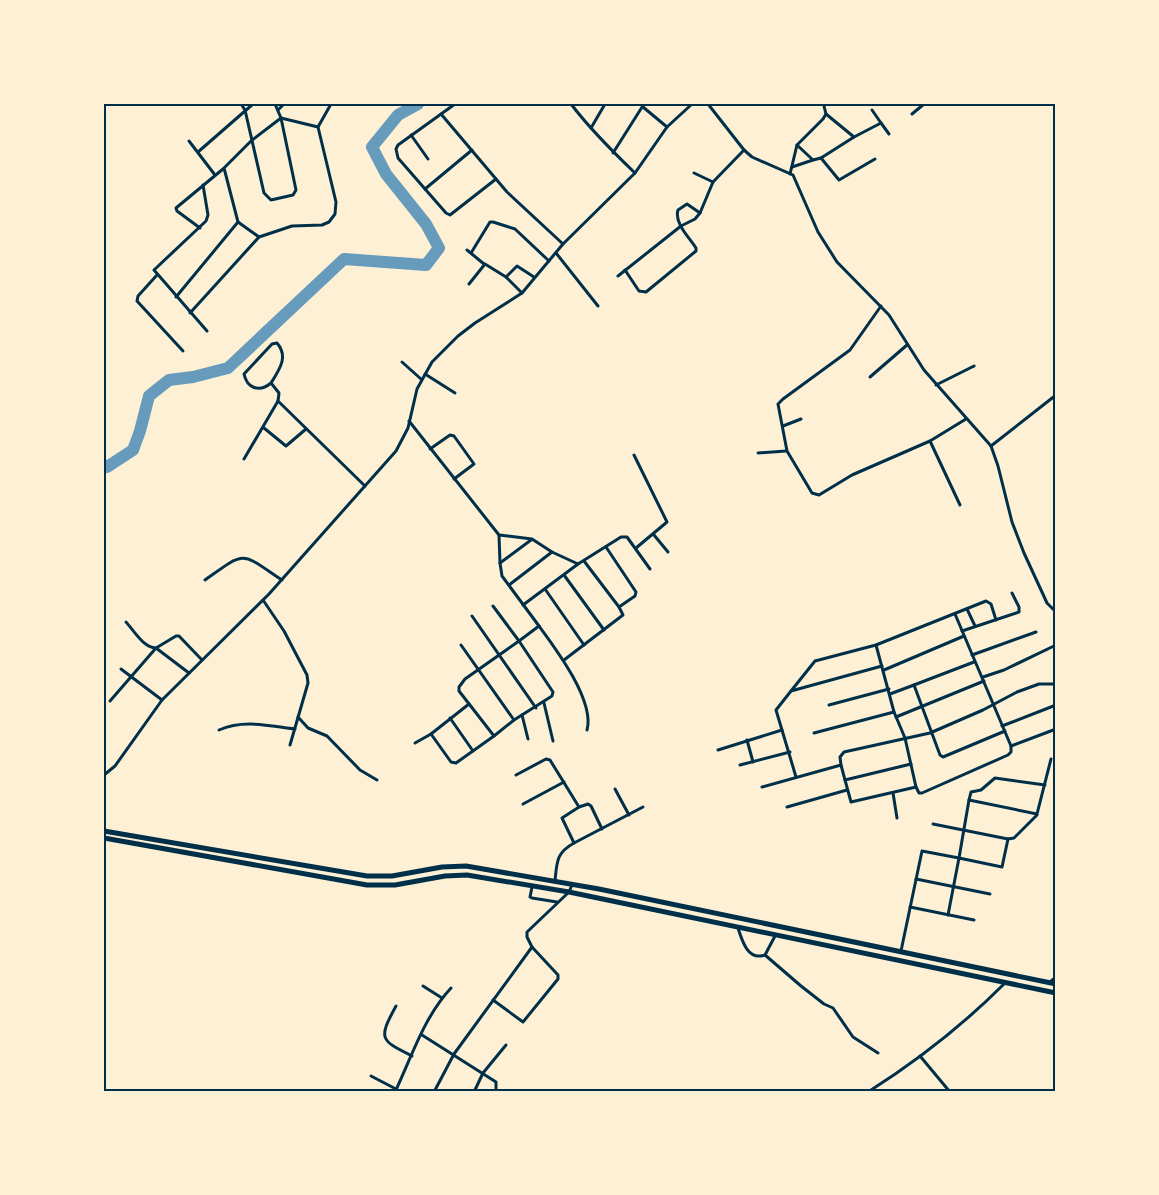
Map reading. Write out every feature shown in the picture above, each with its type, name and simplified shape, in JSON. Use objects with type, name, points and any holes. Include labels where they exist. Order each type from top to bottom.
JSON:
[{"type":"main road","points":[[104,831],[367,876],[392,876],[442,867],[466,866],[731,916],[1053,983]]},
{"type":"main road","points":[[104,838],[367,885],[395,885],[467,874],[569,892],[1056,993]]},
{"type":"main road","points":[[214,858],[216,849]]},
{"type":"main road","points":[[729,925],[731,916]]},
{"type":"main road","points":[[931,967],[933,958]]},
{"type":"street","points":[[242,104],[266,196],[271,200],[295,193],[296,184],[281,118],[275,104]]},
{"type":"street","points":[[198,152],[253,104]]},
{"type":"street","points":[[278,110],[284,104]]},
{"type":"street","points":[[190,313],[259,237],[292,226],[322,225],[329,222],[335,214],[336,202],[318,127],[331,104]]},
{"type":"street","points":[[455,104],[398,145],[396,153],[398,158],[450,215],[496,179]]},
{"type":"street","points":[[572,104],[613,153],[635,173]]},
{"type":"street","points":[[591,128],[605,104]]},
{"type":"street","points":[[104,775],[115,766],[162,700],[282,580],[402,443],[414,395],[421,379],[436,357],[475,322],[522,293],[563,244],[635,173],[667,127],[692,104]]},
{"type":"street","points":[[708,104],[744,150],[795,178],[819,232],[837,262],[881,306],[936,385],[991,446],[1012,522],[1024,553],[1047,603],[1056,612]]},
{"type":"street","points":[[912,114],[924,104]]},
{"type":"street","points":[[613,153],[643,105],[667,127]]},
{"type":"street","points":[[824,106],[826,114],[854,137]]},
{"type":"street","points":[[872,110],[889,134]]},
{"type":"street","points":[[441,114],[507,192],[563,244]]},
{"type":"street","points":[[790,174],[797,144],[826,114]]},
{"type":"street","points":[[281,118],[318,127]]},
{"type":"street","points":[[200,228],[176,208],[224,168],[251,141],[281,118]]},
{"type":"street","points":[[792,168],[821,158],[881,123]]},
{"type":"street","points":[[411,135],[428,159]]},
{"type":"street","points":[[189,141],[215,175]]},
{"type":"street","points":[[797,144],[813,160]]},
{"type":"street","points":[[425,189],[472,150]]},
{"type":"street","points":[[618,276],[681,226],[692,222],[700,213],[713,182],[744,150]]},
{"type":"street","points":[[821,158],[839,180],[875,159]]},
{"type":"street","points":[[224,168],[238,222],[259,237]]},
{"type":"street","points":[[694,173],[713,182]]},
{"type":"street","points":[[203,185],[208,215],[200,228],[154,272],[207,331]]},
{"type":"street","points":[[625,270],[639,291],[646,292],[696,251],[681,226],[676,212],[688,204],[700,213]]},
{"type":"street","points":[[176,297],[238,222]]},
{"type":"street","points":[[471,253],[490,222],[493,222],[515,230],[549,261]]},
{"type":"street","points":[[467,250],[484,264],[506,277],[522,293]]},
{"type":"street","points":[[556,253],[598,306]]},
{"type":"street","points":[[469,284],[484,264]]},
{"type":"street","points":[[506,277],[517,266],[535,278]]},
{"type":"street","points":[[157,275],[138,296],[137,301],[183,351]]},
{"type":"street","points":[[881,306],[850,350],[780,401],[778,408],[786,451],[812,493],[816,495],[852,475],[930,441],[966,419]]},
{"type":"street","points":[[277,343],[284,356],[271,383],[262,390],[257,389],[245,378],[244,374],[272,344],[277,343]]},
{"type":"street","points":[[870,377],[908,345]]},
{"type":"street","points":[[402,362],[421,379]]},
{"type":"street","points":[[936,385],[974,366]]},
{"type":"street","points":[[424,374],[455,393]]},
{"type":"street","points":[[244,459],[278,401],[279,393],[271,383]]},
{"type":"street","points":[[991,446],[1056,395]]},
{"type":"street","points":[[278,401],[366,486]]},
{"type":"street","points":[[783,426],[801,419]]},
{"type":"street","points":[[409,421],[499,535],[502,576],[564,660],[587,708],[589,718],[587,730]]},
{"type":"street","points":[[264,428],[286,446],[306,429]]},
{"type":"street","points":[[430,448],[450,435],[454,436],[474,464],[453,479]]},
{"type":"street","points":[[930,441],[960,505]]},
{"type":"street","points":[[758,453],[786,451]]},
{"type":"street","points":[[634,455],[667,522],[636,548]]},
{"type":"street","points":[[654,534],[668,552]]},
{"type":"street","points":[[499,535],[532,539],[552,552],[578,564]]},
{"type":"street","points":[[523,605],[578,564],[624,536],[636,548],[650,569]]},
{"type":"street","points":[[500,563],[532,539]]},
{"type":"street","points":[[606,548],[636,592],[635,596],[619,607]]},
{"type":"street","points":[[509,585],[552,552]]},
{"type":"street","points":[[205,580],[232,561],[243,557],[252,560],[282,580]]},
{"type":"street","points":[[564,660],[623,615],[584,561]]},
{"type":"street","points":[[564,575],[604,630]]},
{"type":"street","points":[[545,589],[584,645]]},
{"type":"street","points":[[884,670],[963,634],[975,626],[1019,612],[1012,593]]},
{"type":"street","points":[[263,600],[284,631],[307,675],[308,683],[290,745]]},
{"type":"street","points":[[796,777],[777,708],[812,662],[876,645],[986,601],[989,602],[996,620]]},
{"type":"street","points":[[431,734],[456,764],[514,720],[552,696],[553,692],[493,606]]},
{"type":"street","points":[[967,609],[975,626]]},
{"type":"street","points":[[876,645],[894,712],[905,738],[916,787],[919,793],[922,793],[1011,752],[1005,731],[955,614]]},
{"type":"street","points":[[472,616],[536,708]]},
{"type":"street","points":[[126,622],[150,648],[156,648],[189,673]]},
{"type":"street","points":[[494,736],[461,695],[459,687],[465,679],[539,626]]},
{"type":"street","points":[[972,655],[1036,632]]},
{"type":"street","points":[[110,701],[156,648],[178,635],[202,660]]},
{"type":"street","points":[[461,645],[514,720]]},
{"type":"street","points":[[896,717],[922,708],[1056,645]]},
{"type":"street","points":[[891,694],[975,661]]},
{"type":"street","points":[[791,691],[882,666]]},
{"type":"street","points":[[121,669],[162,700]]},
{"type":"street","points":[[916,787],[851,802],[840,757],[844,752],[930,733],[1036,685],[1056,684]]},
{"type":"street","points":[[914,685],[940,755],[945,757],[1005,731]]},
{"type":"street","points":[[829,705],[889,689]]},
{"type":"street","points":[[544,703],[553,741]]},
{"type":"street","points":[[415,743],[431,734],[469,704]]},
{"type":"street","points":[[1002,726],[1056,705]]},
{"type":"street","points":[[814,733],[894,712]]},
{"type":"street","points":[[297,716],[308,728],[327,736],[360,770],[377,780]]},
{"type":"street","points":[[522,716],[528,739]]},
{"type":"street","points":[[450,718],[473,751]]},
{"type":"street","points":[[219,730],[243,723],[295,729]]},
{"type":"street","points":[[718,750],[782,729]]},
{"type":"street","points":[[1011,746],[1056,729]]},
{"type":"street","points":[[747,740],[753,762]]},
{"type":"street","points":[[740,765],[789,752]]},
{"type":"street","points":[[516,775],[548,759],[579,807]]},
{"type":"street","points":[[933,824],[1008,839],[1014,838],[1037,814],[1051,759]]},
{"type":"street","points":[[845,780],[911,764]]},
{"type":"street","points":[[762,787],[842,765]]},
{"type":"street","points":[[948,915],[971,792],[983,789],[995,778],[1045,785]]},
{"type":"street","points":[[523,804],[564,782]]},
{"type":"street","points":[[615,789],[629,815]]},
{"type":"street","points":[[787,807],[847,790]]},
{"type":"street","points":[[893,793],[897,818]]},
{"type":"street","points":[[969,800],[1037,814]]},
{"type":"street","points":[[574,843],[562,819],[579,807],[588,804],[591,806],[602,829]]},
{"type":"street","points":[[555,881],[560,855],[565,848],[644,807]]},
{"type":"street","points":[[901,951],[920,855],[924,851],[1002,867],[1008,839]]},
{"type":"street","points":[[915,879],[990,894]]},
{"type":"street","points":[[493,1000],[523,1022],[558,979],[558,975],[532,947],[526,937],[527,932],[569,892],[572,885]]},
{"type":"street","points":[[532,886],[530,897],[557,903]]},
{"type":"street","points":[[910,907],[974,920]]},
{"type":"street","points":[[737,927],[750,954],[757,957],[765,955],[776,934]]},
{"type":"street","points":[[434,1092],[454,1054],[532,947]]},
{"type":"street","points":[[765,955],[824,1004],[833,1008],[853,1037],[878,1053]]},
{"type":"street","points":[[1053,983],[1056,977]]},
{"type":"street","points":[[868,1092],[920,1056],[1005,982]]},
{"type":"street","points":[[423,986],[442,998]]},
{"type":"street","points":[[371,1076],[395,1090],[422,1035],[426,1021],[451,988]]},
{"type":"street","points":[[396,1006],[386,1024],[385,1040],[412,1056]]},
{"type":"street","points":[[422,1035],[496,1082],[496,1092]]},
{"type":"street","points":[[474,1092],[483,1073],[507,1045]]},
{"type":"street","points":[[920,1056],[950,1092]]},
{"type":"waterway","points":[[104,465],[107,467],[133,450],[149,396],[169,380],[193,377],[228,368],[344,259],[426,265],[439,248],[426,224],[386,174],[372,147],[398,115],[418,104]]}]
